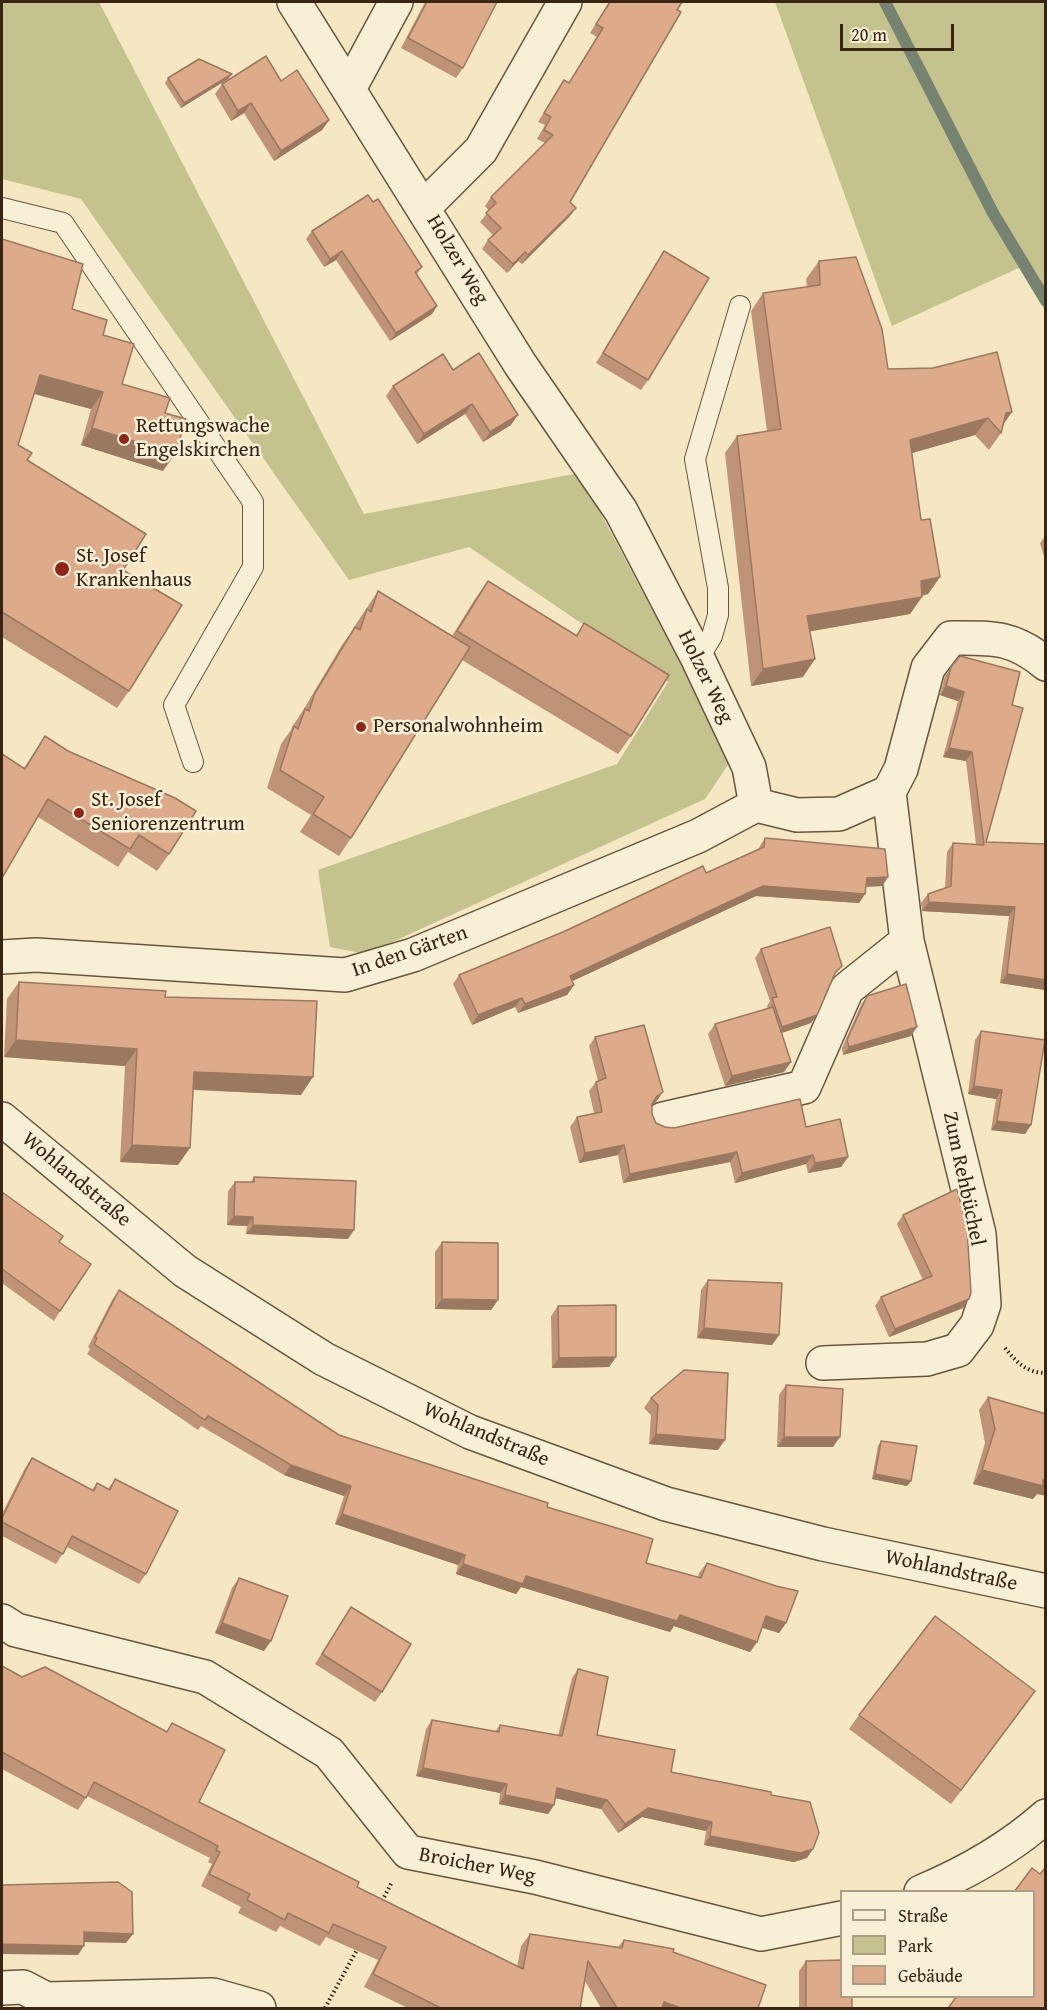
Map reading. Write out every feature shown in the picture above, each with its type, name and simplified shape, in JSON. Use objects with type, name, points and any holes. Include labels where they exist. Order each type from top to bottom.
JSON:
[{"type":"street","name":"Holzer Weg","points":[[294,2],[520,364],[621,511],[698,659],[749,767],[756,805]]},
{"type":"street","points":[[349,89],[396,2]]},
{"type":"street","name":"Holzer Weg","points":[[424,207],[481,150],[565,2]]},
{"type":"street","points":[[756,805],[797,815],[838,814],[889,792],[901,769],[928,668],[951,638],[989,638],[1026,647],[1046,664]]},
{"type":"street","name":"Zum Rehbüchel","points":[[823,1363],[927,1359],[958,1350],[977,1325],[984,1304],[979,1234],[907,941],[889,792]]},
{"type":"street","name":"In den Gärten","points":[[2,957],[36,955],[345,975],[413,956],[698,836],[756,805]]},
{"type":"street","points":[[663,1119],[804,1087],[847,989],[907,941]]},
{"type":"street","name":"Wohlandstraße","points":[[2,1119],[185,1271],[324,1359],[470,1432],[666,1504],[823,1544],[1046,1591]]},
{"type":"street","name":"Broicher Weg","points":[[2,1621],[16,1630],[205,1677],[329,1754],[408,1852],[535,1877],[761,1934],[840,1918]]},
{"type":"street","points":[[926,1890],[962,1875],[1046,1816]]},
{"type":"street","points":[[2,1988],[23,1987],[46,1999],[213,1995],[259,2008]]},
{"type":"lane","points":[[2,208],[63,223],[253,502],[253,567],[174,705],[193,762]]},
{"type":"lane","points":[[698,659],[712,636],[718,615],[718,588],[695,459],[740,306]]},
{"type":"path","points":[[977,1325],[1002,1343],[1017,1363],[1037,1373],[1046,1373]]},
{"type":"path","points":[[375,1915],[408,1852]]},
{"type":"path","points":[[325,2008],[364,1936]]},
{"type":"green space","points":[[2,2],[99,2],[364,514],[579,473],[732,759],[705,799],[366,954],[330,947],[318,870],[617,764],[668,682],[469,547],[349,580],[81,199],[2,179]]},
{"type":"green space","points":[[775,2],[1045,2],[1045,311],[1021,267],[892,326]]},
{"type":"building","points":[[427,2],[497,2],[463,68],[408,38]]},
{"type":"building","points":[[610,2],[682,2],[677,10],[681,12],[570,202],[576,208],[528,255],[525,252],[513,264],[488,240],[501,228],[486,213],[496,203],[491,197],[553,135],[544,130],[551,117],[544,113],[564,80],[569,83],[603,28],[596,24]]},
{"type":"building","points":[[266,56],[281,81],[297,70],[329,120],[281,151],[251,103],[238,111],[222,84]]},
{"type":"building","points":[[199,59],[232,74],[184,103],[168,78]]},
{"type":"building","points":[[368,195],[373,202],[378,199],[422,267],[415,272],[437,306],[396,333],[342,251],[330,259],[312,231]]},
{"type":"building","points":[[2,239],[83,264],[72,309],[107,320],[103,335],[134,344],[122,384],[170,398],[165,413],[186,419],[175,454],[92,428],[103,392],[40,375],[18,445],[32,453],[27,460],[146,534],[123,570],[182,605],[129,691],[2,612]]},
{"type":"building","points":[[664,251],[709,278],[648,380],[603,353]]},
{"type":"building","points":[[856,257],[882,329],[888,369],[933,368],[997,352],[1012,412],[1006,413],[1001,433],[988,418],[910,440],[921,520],[930,519],[940,577],[921,581],[922,597],[807,616],[815,659],[763,669],[737,436],[781,429],[763,293],[820,285],[819,261]]},
{"type":"building","points":[[479,353],[518,415],[490,432],[472,404],[424,434],[393,386],[443,354],[453,370]]},
{"type":"building","points":[[488,581],[577,636],[584,623],[669,675],[631,736],[457,631]]},
{"type":"building","points":[[378,591],[470,647],[351,838],[313,814],[324,797],[280,770],[294,726],[298,729],[305,709],[309,711],[315,693],[355,627],[360,630],[367,609],[371,612]]},
{"type":"building","points":[[960,656],[1020,672],[1012,705],[1023,708],[986,842],[1046,844],[1046,980],[1007,974],[1015,907],[929,902],[928,894],[951,886],[953,843],[984,845],[972,752],[949,748],[964,692],[946,686],[951,667]]},
{"type":"building","points":[[45,736],[68,751],[175,798],[196,811],[169,854],[139,835],[130,849],[48,799],[2,878],[2,754],[25,769]]},
{"type":"building","points":[[765,838],[885,849],[888,877],[867,878],[865,894],[763,886],[570,976],[574,985],[525,1004],[522,998],[478,1015],[459,975],[563,932],[703,866],[706,873],[764,847]]},
{"type":"building","points":[[830,927],[842,966],[835,973],[817,1015],[782,1027],[772,998],[777,997],[761,949]]},
{"type":"building","points":[[19,982],[166,991],[165,997],[317,1001],[313,1077],[194,1072],[190,1148],[132,1145],[137,1049],[16,1040]]},
{"type":"building","points":[[906,984],[917,1027],[849,1047],[847,1040],[867,996]]},
{"type":"building","points":[[773,1007],[791,1062],[732,1076],[715,1024]]},
{"type":"building","points":[[644,1025],[663,1092],[652,1104],[652,1114],[656,1123],[674,1128],[800,1099],[806,1127],[840,1119],[848,1157],[815,1163],[813,1155],[742,1173],[737,1152],[630,1174],[624,1145],[585,1153],[577,1117],[602,1112],[596,1082],[606,1078],[595,1037]]},
{"type":"building","points":[[981,1031],[1045,1040],[1031,1125],[997,1121],[1002,1090],[974,1086]]},
{"type":"building","points":[[254,1177],[356,1181],[354,1230],[253,1225],[253,1217],[234,1216],[235,1182],[254,1182]]},
{"type":"building","points":[[957,1189],[967,1228],[971,1293],[969,1299],[895,1329],[881,1297],[932,1276],[903,1215]]},
{"type":"building","points":[[2,1192],[63,1236],[59,1242],[91,1264],[60,1311],[2,1269]]},
{"type":"building","points":[[442,1242],[498,1243],[498,1300],[442,1299]]},
{"type":"building","points":[[708,1280],[782,1283],[779,1335],[704,1328]]},
{"type":"building","points":[[119,1290],[339,1435],[548,1503],[547,1507],[653,1539],[646,1563],[701,1578],[707,1563],[798,1591],[786,1623],[766,1616],[757,1642],[680,1615],[677,1621],[526,1576],[523,1584],[463,1564],[465,1555],[342,1514],[351,1486],[291,1465],[208,1416],[205,1420],[94,1344],[97,1338],[95,1337]]},
{"type":"building","points":[[616,1305],[616,1357],[559,1358],[558,1306]]},
{"type":"building","points":[[684,1370],[728,1373],[725,1440],[656,1434],[658,1405],[651,1398]]},
{"type":"building","points":[[786,1385],[843,1389],[840,1437],[784,1437]]},
{"type":"building","points":[[988,1397],[1046,1414],[1046,1480],[1043,1480],[1043,1486],[982,1470],[995,1429]]},
{"type":"building","points":[[881,1441],[917,1446],[911,1481],[875,1474]]},
{"type":"building","points":[[32,1458],[94,1491],[97,1483],[110,1490],[115,1479],[178,1511],[146,1574],[72,1536],[63,1554],[2,1522]]},
{"type":"building","points":[[239,1578],[288,1596],[271,1641],[222,1623]]},
{"type":"building","points":[[351,1607],[411,1644],[382,1692],[322,1654]]},
{"type":"building","points":[[935,1616],[1035,1691],[961,1790],[859,1715]]},
{"type":"building","points":[[2,1666],[22,1677],[45,1667],[167,1732],[172,1723],[225,1750],[199,1802],[359,1882],[357,1887],[523,1969],[530,1934],[622,1948],[624,1940],[674,1949],[673,1952],[766,1985],[758,2008],[681,2008],[664,2002],[662,2008],[617,2008],[588,1961],[580,2008],[441,2008],[373,1974],[386,1947],[333,1924],[329,1933],[288,1913],[285,1920],[247,1900],[250,1894],[209,1874],[220,1852],[216,1850],[218,1846],[94,1782],[86,1798],[2,1752]]},
{"type":"building","points":[[578,1669],[608,1677],[597,1735],[675,1750],[671,1772],[810,1802],[819,1833],[813,1849],[800,1853],[710,1836],[712,1822],[648,1808],[625,1824],[607,1800],[557,1788],[554,1805],[505,1795],[507,1784],[423,1768],[432,1720],[499,1732],[500,1725],[562,1736]]},
{"type":"building","points":[[1046,1867],[1046,2008],[948,2008],[956,1998],[1035,1998],[1035,1890],[1016,1890],[1032,1868],[1040,1874]]},
{"type":"building","points":[[118,1882],[132,1892],[133,1934],[84,1932],[84,1946],[2,1944],[2,1885]]},
{"type":"building","points":[[840,1960],[840,1998],[852,1998],[852,2008],[806,2008],[806,1961]]},
{"type":"waterway","points":[[885,2],[993,213],[1046,301]]},
{"type":"place","name":"Rettungswache Engelskirchen","points":[[124,439]]},
{"type":"place","name":"St. Josef Krankenhaus","points":[[62,569]]},
{"type":"place","name":"Personalwohnheim","points":[[361,727]]},
{"type":"place","name":"St. Josef Seniorenzentrum","points":[[79,813]]}]
